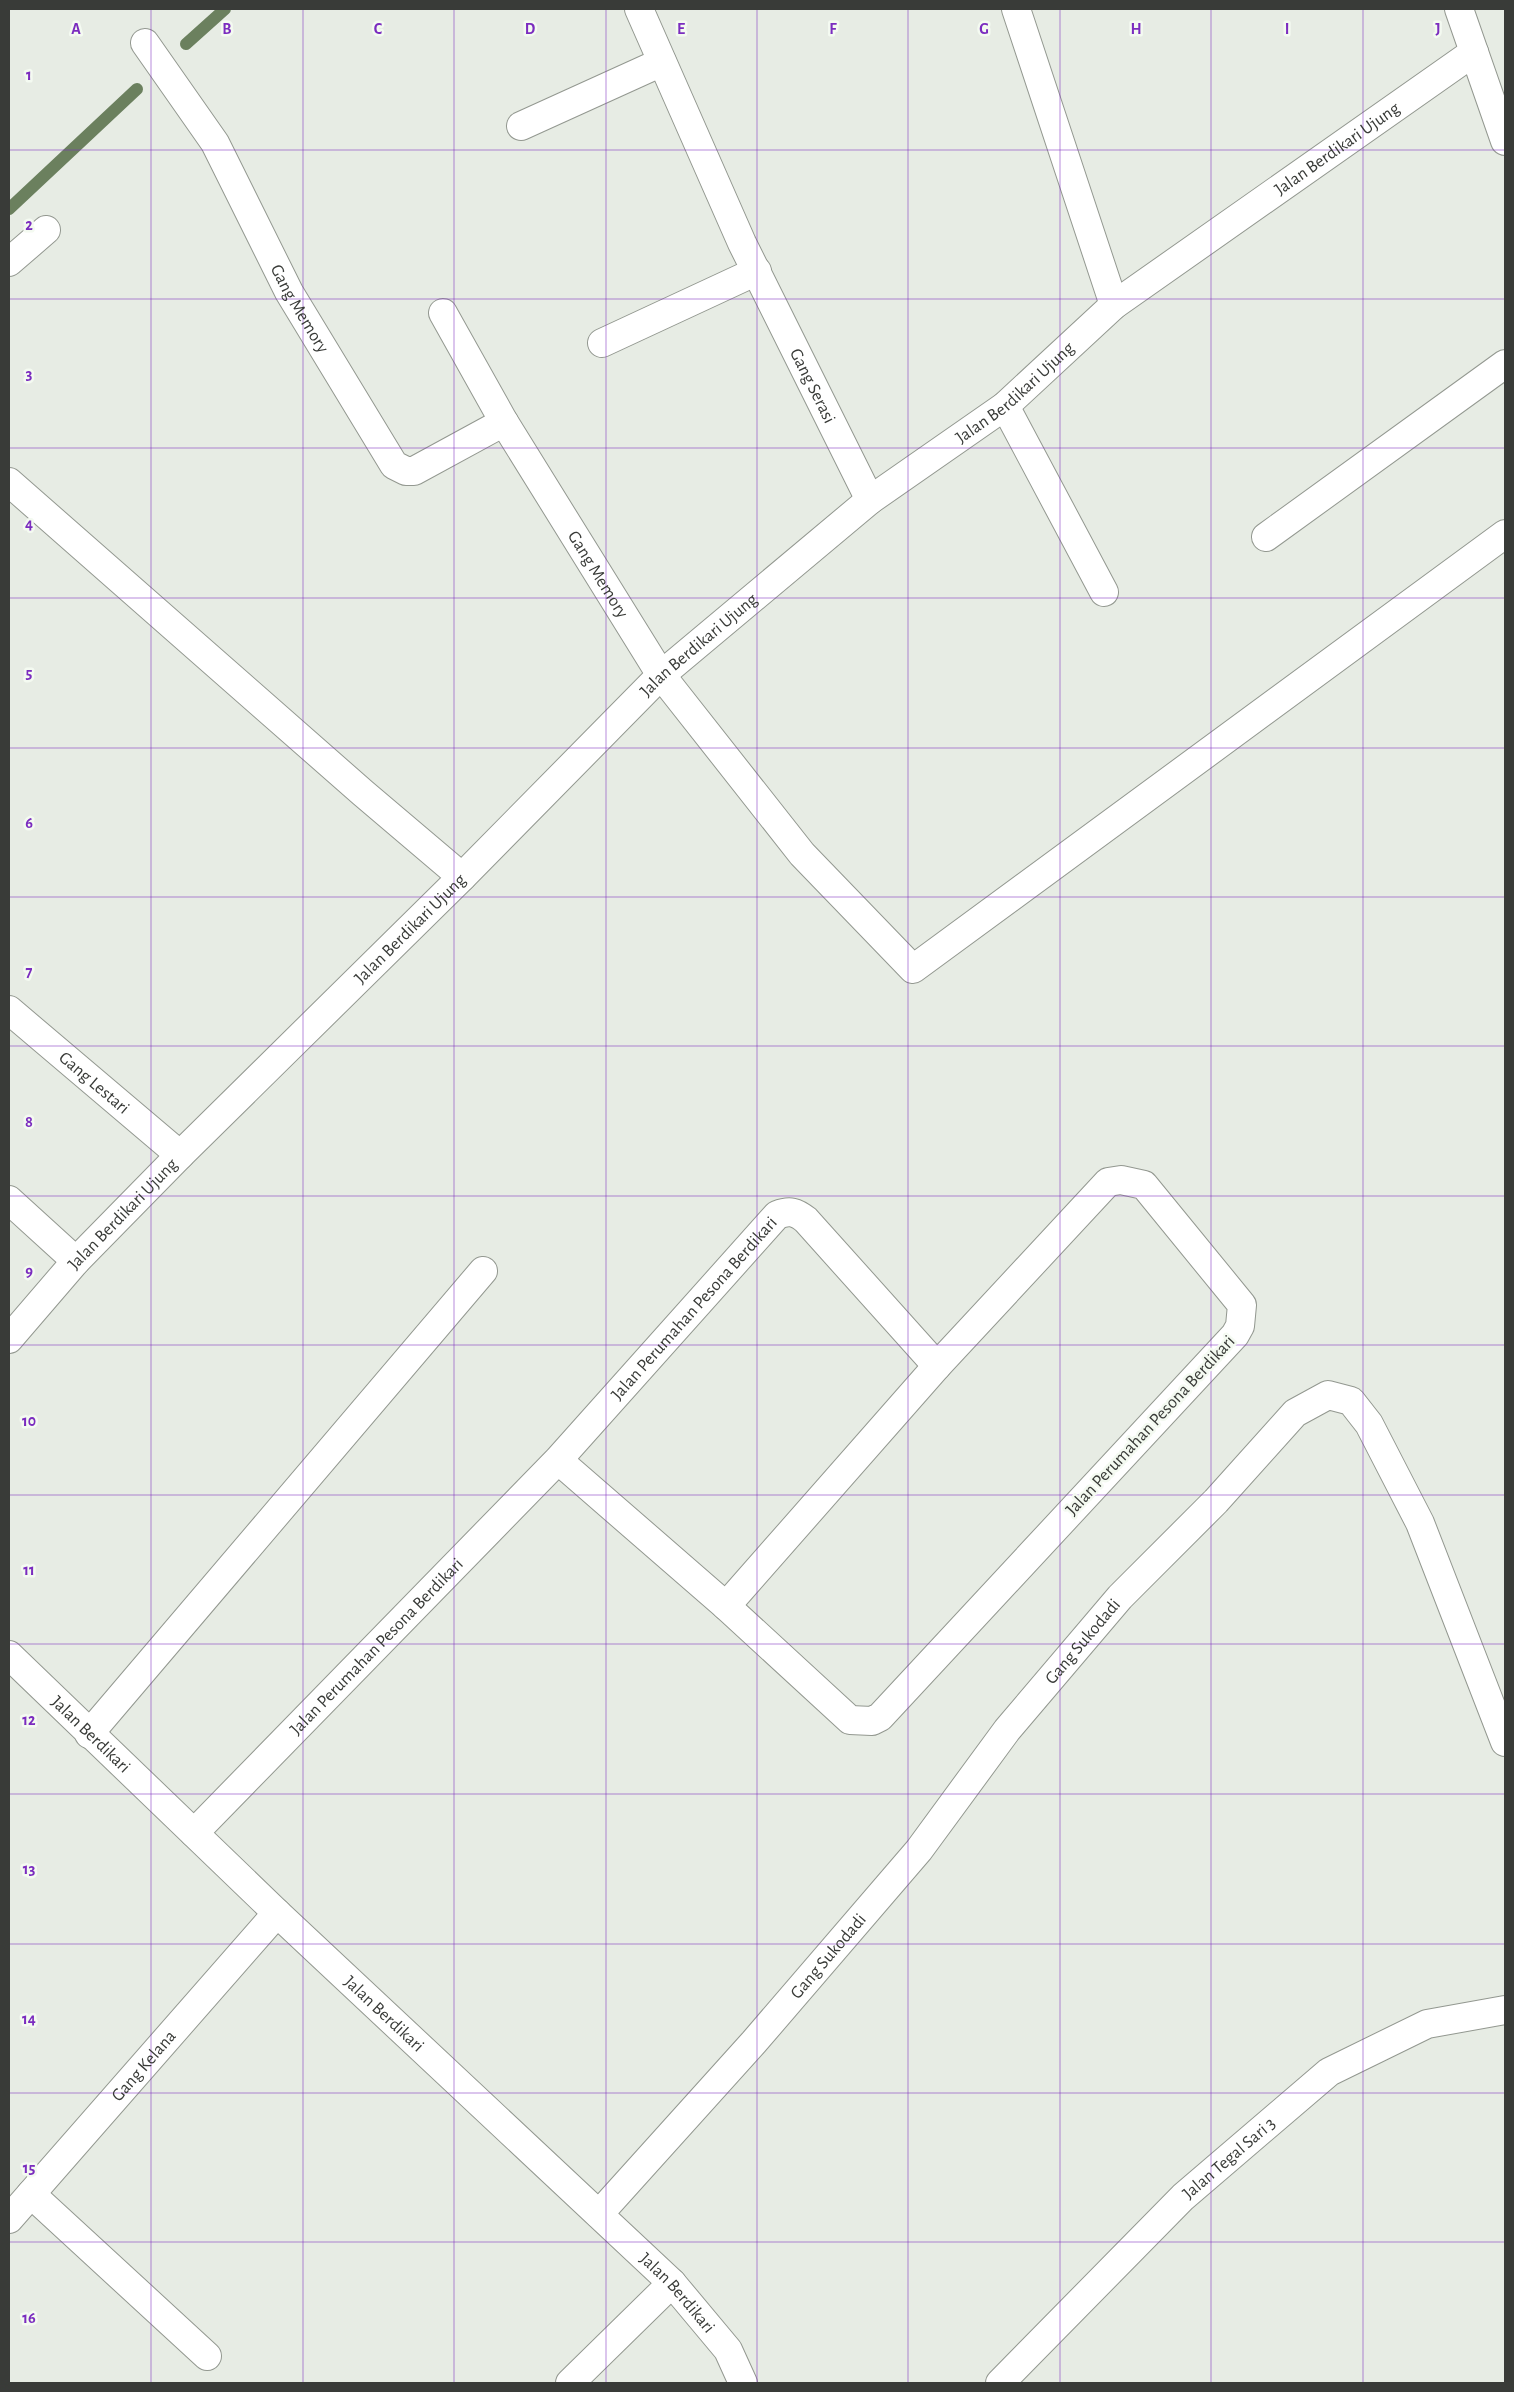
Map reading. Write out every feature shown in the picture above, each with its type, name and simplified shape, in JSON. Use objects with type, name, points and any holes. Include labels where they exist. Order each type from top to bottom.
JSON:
[{"type":"street","name":"Gang Serasi","points":[[639,9],[757,271],[870,500]]},
{"type":"street","points":[[1016,9],[1114,305]]},
{"type":"street","points":[[1459,9],[1505,141]]},
{"type":"street","name":"Gang Memory","points":[[145,43],[215,143],[289,292],[394,465],[406,471],[414,471],[504,422]]},
{"type":"street","name":"Jalan Berdikari Ujung","points":[[9,1339],[76,1261],[180,1155],[462,877],[661,675],[870,500],[1005,406],[1114,305],[1474,52]]},
{"type":"street","points":[[521,126],[662,62]]},
{"type":"street","points":[[9,262],[46,230]]},
{"type":"street","points":[[602,343],[757,271]]},
{"type":"street","name":"Gang Memory","points":[[443,313],[504,422],[661,675],[802,854],[913,969],[1505,534]]},
{"type":"street","points":[[1266,537],[1505,364]]},
{"type":"street","points":[[1005,406],[1104,592]]},
{"type":"street","points":[[9,482],[355,786],[462,877]]},
{"type":"street","name":"Gang Lestari","points":[[9,1010],[180,1155]]},
{"type":"street","name":"Jalan Perumahan Pesona Berdikari","points":[[558,1460],[726,1606],[850,1720],[872,1721],[880,1716],[1235,1335],[1240,1326],[1242,1305],[1144,1185],[1121,1180],[1108,1182],[937,1366],[726,1606]]},
{"type":"street","points":[[9,1200],[76,1261]]},
{"type":"street","name":"Jalan Perumahan Pesona Berdikari","points":[[194,1833],[558,1460],[777,1216],[786,1212],[796,1212],[806,1220],[937,1366]]},
{"type":"street","points":[[89,1734],[483,1270]]},
{"type":"street","name":"Gang Sukodadi","points":[[599,2214],[754,2042],[919,1850],[1007,1730],[1120,1596],[1216,1501],[1295,1413],[1328,1395],[1351,1401],[1369,1424],[1412,1507],[1505,1742]]},
{"type":"street","name":"Jalan Berdikari","points":[[9,1655],[277,1913],[672,2283],[728,2350],[743,2383]]},
{"type":"street","name":"Gang Kelana","points":[[9,2219],[277,1913]]},
{"type":"street","name":"Jalan Tegal Sari 3","points":[[1000,2383],[1183,2197],[1329,2072],[1427,2024],[1505,2010]]},
{"type":"street","points":[[31,2194],[207,2356]]},
{"type":"street","points":[[570,2383],[672,2283]]},
{"type":"waterway","points":[[186,44],[225,9]]},
{"type":"waterway","points":[[9,209],[137,89]]}]
